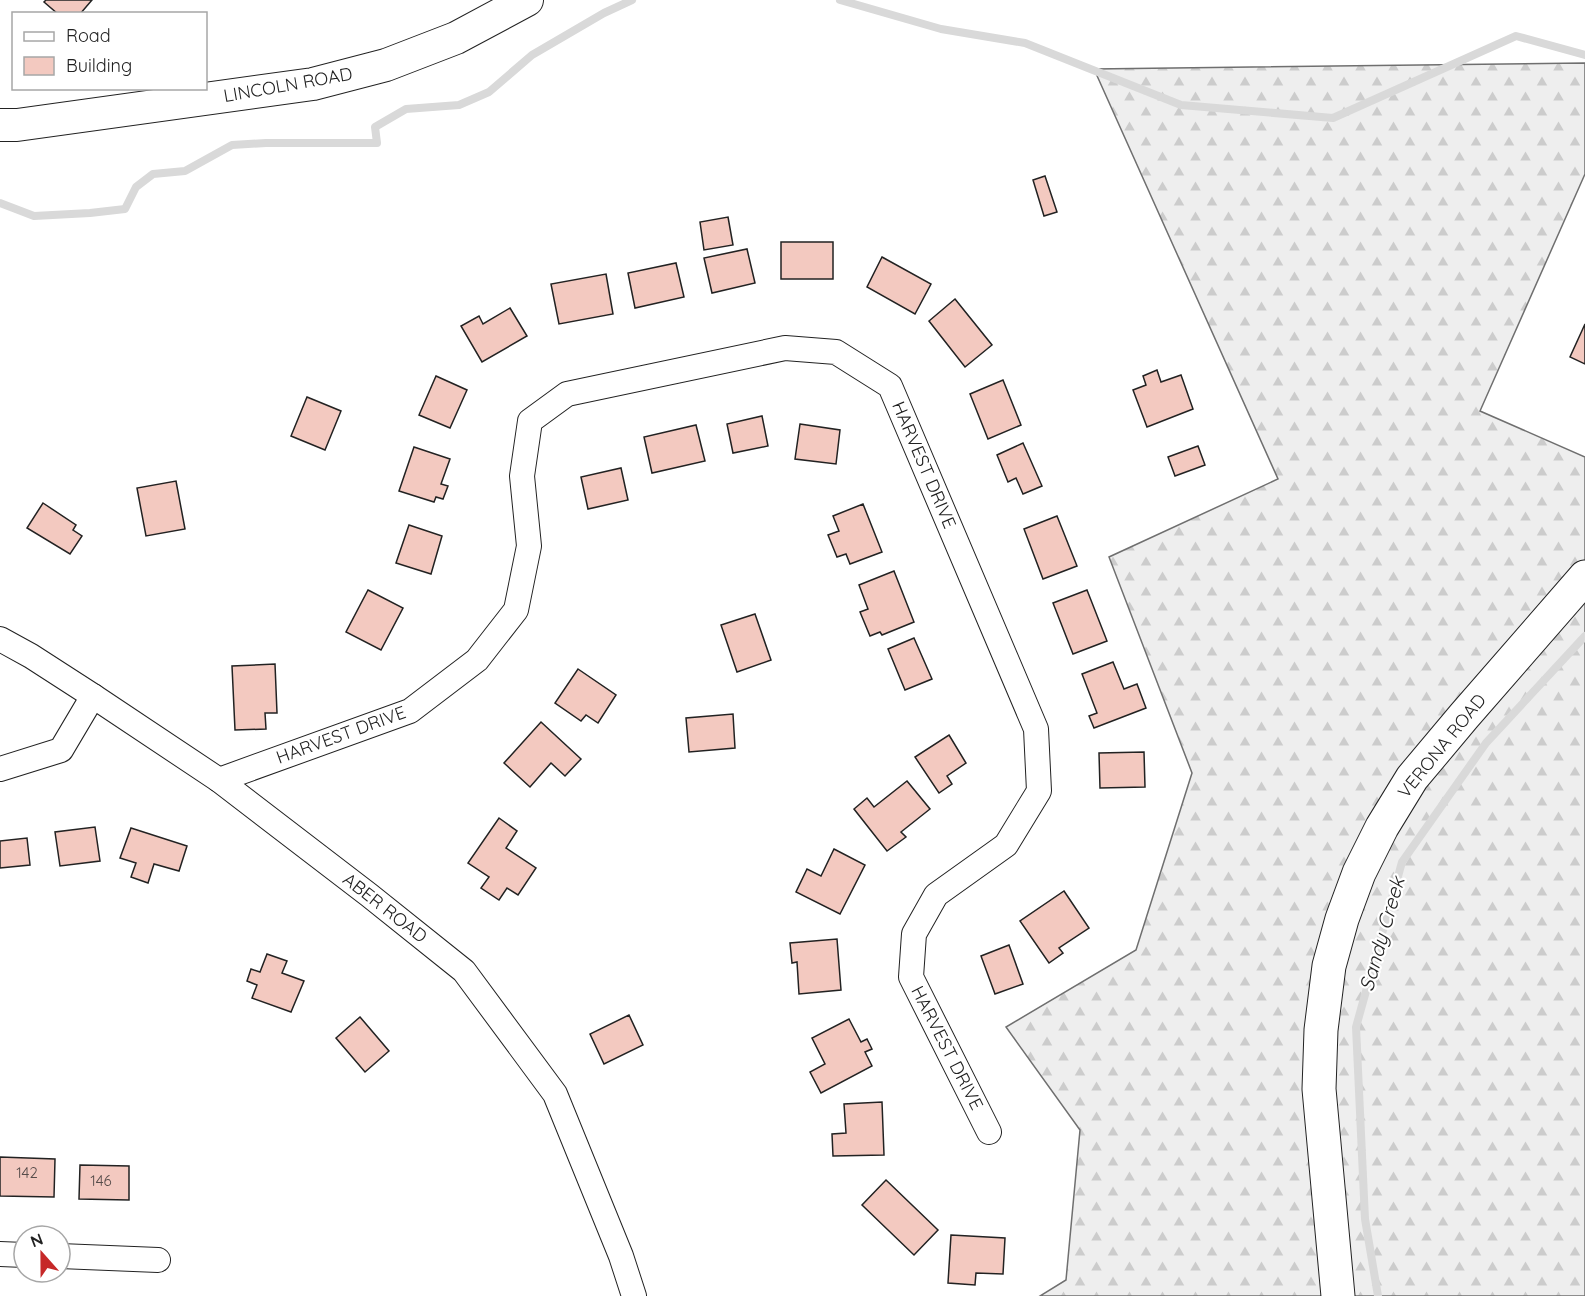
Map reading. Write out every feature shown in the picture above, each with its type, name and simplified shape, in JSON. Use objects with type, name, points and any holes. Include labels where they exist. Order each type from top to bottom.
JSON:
[{"type":"main road","name":"VERONA ROAD","points":[[1338,1296],[1319,1089],[1321,1030],[1329,966],[1342,919],[1359,873],[1377,836],[1412,778],[1585,577]]},
{"type":"street","name":"LINCOLN ROAD","points":[[0,125],[17,125],[313,84],[386,66],[456,38],[527,0]]},
{"type":"street","name":"HARVEST DRIVE","points":[[219,780],[410,711],[477,660],[516,610],[529,546],[522,476],[530,421],[567,394],[785,348],[836,352],[890,386],[1036,729],[1039,791],[1006,845],[936,895],[914,934],[911,977],[989,1132]]},
{"type":"street","name":"ABER ROAD","points":[[0,639],[31,656],[219,780],[464,971],[555,1094],[621,1256],[634,1296]]},
{"type":"street","points":[[0,769],[60,750],[93,696]]},
{"type":"street","points":[[72,1256],[158,1260]]},
{"type":"green space","points":[[1585,63],[1585,174],[1480,411],[1585,457],[1585,1296],[1040,1296],[1066,1280],[1080,1130],[1006,1027],[1136,950],[1192,773],[1109,557],[1278,479],[1094,69]]},
{"type":"building","points":[[46,0],[92,0],[82,12],[56,12],[44,2]]},
{"type":"building","points":[[1045,176],[1057,212],[1044,216],[1033,180]]},
{"type":"building","points":[[728,217],[733,245],[704,250],[700,222]]},
{"type":"building","points":[[781,242],[833,242],[833,279],[781,279]]},
{"type":"building","points":[[747,249],[755,283],[712,293],[704,258]]},
{"type":"building","points":[[882,257],[931,284],[915,314],[867,287]]},
{"type":"building","points":[[676,263],[684,297],[635,308],[628,273]]},
{"type":"building","points":[[606,274],[613,314],[559,324],[551,284]]},
{"type":"building","points":[[955,299],[992,345],[965,367],[929,321]]},
{"type":"building","points":[[510,308],[527,336],[482,362],[461,326],[479,316],[483,324]]},
{"type":"building","points":[[1585,324],[1585,364],[1570,357]]},
{"type":"building","points":[[1157,370],[1161,382],[1181,375],[1193,409],[1147,427],[1133,390],[1146,385],[1143,376]]},
{"type":"building","points":[[436,376],[467,390],[450,428],[419,415]]},
{"type":"building","points":[[1003,380],[1021,425],[988,439],[970,394]]},
{"type":"building","points":[[307,397],[341,411],[325,450],[291,436]]},
{"type":"building","points":[[762,416],[768,446],[733,453],[727,424]]},
{"type":"building","points":[[800,424],[840,430],[836,464],[795,459]]},
{"type":"building","points":[[696,425],[705,461],[652,473],[644,437]]},
{"type":"building","points":[[1023,443],[1042,486],[1023,494],[1016,478],[1008,482],[997,455]]},
{"type":"building","points":[[1198,446],[1205,465],[1175,476],[1168,457]]},
{"type":"building","points":[[414,447],[450,459],[441,484],[448,486],[443,499],[436,497],[434,502],[399,491]]},
{"type":"building","points":[[621,468],[628,500],[588,509],[581,477]]},
{"type":"building","points":[[176,481],[185,529],[146,536],[137,488]]},
{"type":"building","points":[[43,503],[76,525],[73,530],[82,536],[70,554],[27,528]]},
{"type":"building","points":[[863,504],[882,552],[850,564],[846,554],[837,557],[828,535],[839,531],[833,516]]},
{"type":"building","points":[[1057,516],[1077,566],[1043,579],[1024,529]]},
{"type":"building","points":[[409,525],[442,536],[431,574],[396,563]]},
{"type":"building","points":[[894,571],[914,622],[882,635],[880,632],[870,636],[860,612],[868,609],[859,585]]},
{"type":"building","points":[[368,590],[403,608],[381,650],[346,632]]},
{"type":"building","points":[[1087,590],[1107,641],[1073,654],[1053,603]]},
{"type":"building","points":[[755,614],[771,660],[737,672],[721,625]]},
{"type":"building","points":[[914,638],[932,679],[905,690],[888,649]]},
{"type":"building","points":[[1113,662],[1124,689],[1137,684],[1146,708],[1094,728],[1089,716],[1097,713],[1082,674]]},
{"type":"building","points":[[275,664],[277,713],[265,713],[266,729],[235,730],[232,666]]},
{"type":"building","points":[[578,669],[616,695],[598,723],[586,715],[581,721],[555,703]]},
{"type":"building","points":[[733,714],[735,748],[689,752],[686,718]]},
{"type":"building","points":[[541,722],[581,759],[565,776],[551,763],[530,787],[504,763]]},
{"type":"building","points":[[949,735],[966,763],[947,776],[952,784],[939,793],[915,757]]},
{"type":"building","points":[[1144,752],[1145,787],[1100,788],[1099,753]]},
{"type":"building","points":[[907,781],[930,809],[901,832],[906,837],[887,851],[854,809],[867,798],[874,807]]},
{"type":"building","points":[[499,818],[517,831],[506,848],[536,868],[518,895],[507,888],[499,900],[481,888],[489,877],[468,863]]},
{"type":"building","points":[[95,827],[100,861],[60,866],[55,832]]},
{"type":"building","points":[[131,828],[187,846],[179,871],[154,864],[148,883],[131,877],[136,863],[120,858]]},
{"type":"building","points":[[27,838],[30,865],[0,868],[0,841]]},
{"type":"building","points":[[834,849],[865,865],[840,914],[796,892],[807,869],[821,876]]},
{"type":"building","points":[[1064,891],[1089,928],[1059,948],[1063,953],[1049,963],[1020,921]]},
{"type":"building","points":[[837,939],[841,990],[799,994],[797,962],[792,963],[790,943]]},
{"type":"building","points":[[1009,945],[1023,984],[995,994],[981,956]]},
{"type":"building","points":[[267,954],[287,961],[282,973],[304,981],[291,1012],[252,998],[257,985],[247,981],[251,969],[260,972]]},
{"type":"building","points":[[629,1015],[643,1045],[604,1064],[590,1034]]},
{"type":"building","points":[[360,1017],[389,1051],[365,1072],[336,1038]]},
{"type":"building","points":[[849,1019],[861,1042],[867,1039],[872,1049],[865,1052],[872,1066],[821,1093],[810,1072],[825,1064],[812,1038]]},
{"type":"building","points":[[882,1102],[884,1155],[833,1156],[832,1134],[846,1133],[844,1104]]},
{"type":"building","points":[[0,1157],[55,1159],[54,1197],[0,1196]]},
{"type":"building","points":[[80,1165],[129,1166],[129,1200],[79,1199]]},
{"type":"building","points":[[886,1180],[938,1230],[914,1255],[862,1205]]},
{"type":"building","points":[[951,1235],[1005,1238],[1003,1274],[976,1273],[975,1285],[948,1283]]},
{"type":"waterway","points":[[0,203],[34,216],[125,209],[136,187],[153,174],[185,171],[232,145],[377,143],[375,127],[406,109],[459,105],[489,92],[532,55],[604,13],[632,0]]},
{"type":"waterway","points":[[840,0],[941,29],[1025,43],[1181,105],[1333,118],[1516,36],[1585,55]]},
{"type":"waterway","name":"Sandy Creek","points":[[1378,1296],[1365,1219],[1356,1027],[1402,862],[1486,743],[1585,636]]}]
